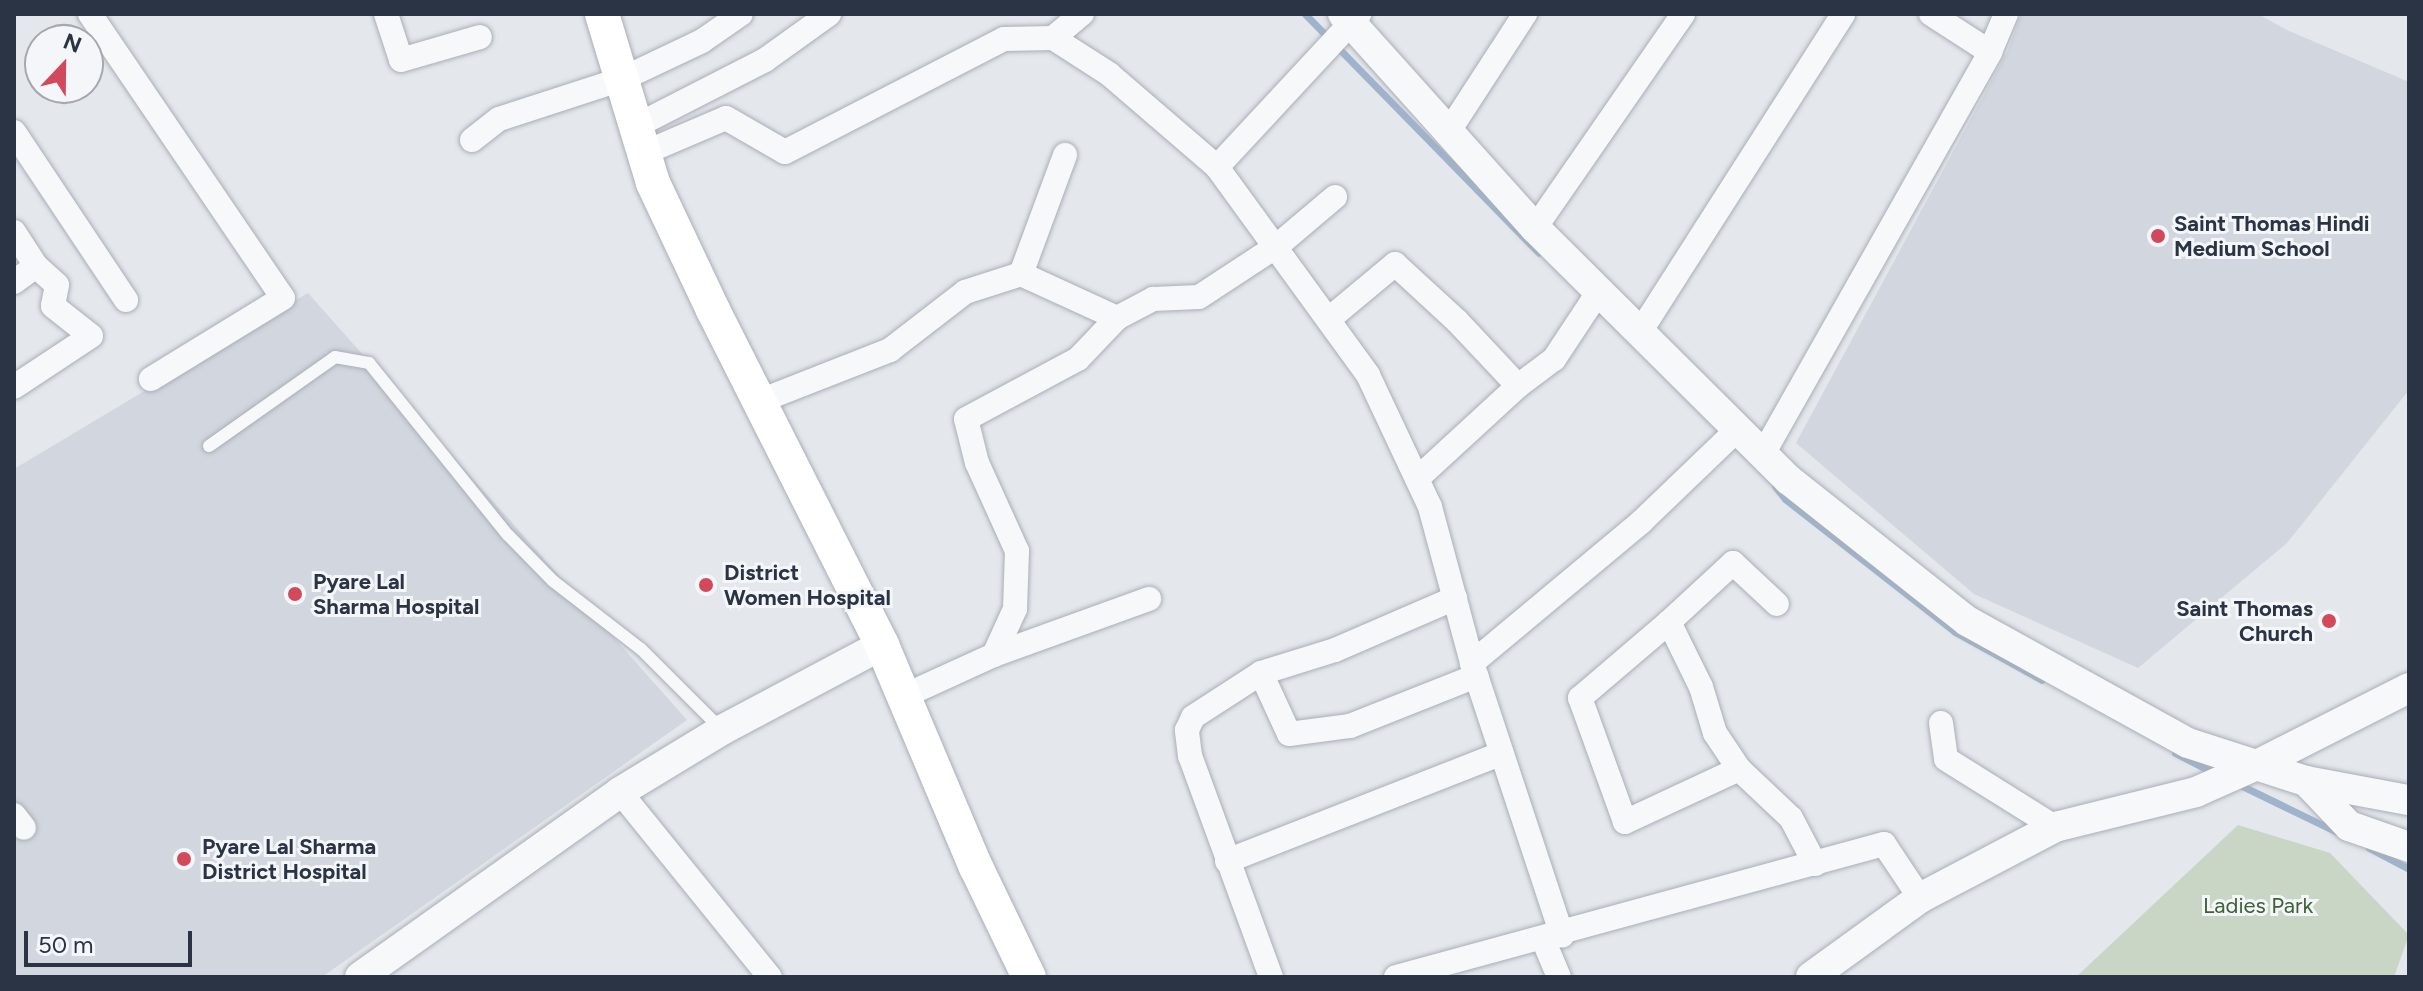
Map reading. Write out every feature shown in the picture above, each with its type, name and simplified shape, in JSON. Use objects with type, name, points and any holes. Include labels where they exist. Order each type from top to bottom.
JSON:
[{"type":"main road","points":[[602,14],[653,183],[882,645],[976,867],[1029,977]]},
{"type":"street","points":[[90,14],[283,298],[151,379]]},
{"type":"street","points":[[386,14],[401,60],[480,37]]},
{"type":"street","points":[[472,140],[499,119],[622,79],[702,41],[741,14]]},
{"type":"street","points":[[640,139],[765,60],[829,14]]},
{"type":"street","points":[[1053,38],[1082,14]]},
{"type":"street","points":[[1449,131],[1525,14]]},
{"type":"street","points":[[1535,228],[1683,14]]},
{"type":"street","points":[[1640,332],[1843,14]]},
{"type":"street","points":[[1931,14],[1990,52]]},
{"type":"street","points":[[1763,454],[1990,52],[2006,14]]},
{"type":"street","points":[[1217,167],[1325,53],[1352,17],[1535,228],[1640,332],[1731,436],[1763,454],[1789,480],[1967,621],[2188,743],[2306,781],[2409,800]]},
{"type":"street","points":[[640,139],[726,118],[785,152],[1004,39],[1053,38],[1109,74],[1217,167],[1368,375],[1430,507],[1474,669],[1502,753],[1552,937],[1559,977]]},
{"type":"street","points":[[14,132],[126,300]]},
{"type":"street","points":[[1021,274],[1065,155]]},
{"type":"street","points":[[994,655],[1015,609],[1017,551],[977,463],[966,419],[1078,359],[1117,318],[1153,299],[1199,297],[1277,246],[1335,197]]},
{"type":"street","points":[[14,232],[36,266],[57,285],[53,306],[91,336],[14,387]]},
{"type":"street","points":[[1329,319],[1395,264],[1457,321],[1518,386]]},
{"type":"street","points":[[14,282],[36,266]]},
{"type":"street","points":[[760,401],[890,350],[965,292],[1021,274],[1117,318]]},
{"type":"street","points":[[1417,479],[1518,386],[1554,359],[1599,291]]},
{"type":"street","points":[[1261,673],[1289,734],[1350,726],[1474,669],[1641,522],[1731,436]]},
{"type":"street","points":[[1739,769],[1625,822],[1580,698],[1733,563],[1777,604]]},
{"type":"street","points":[[1271,977],[1190,756],[1187,730],[1193,717],[1261,673],[1335,650],[1455,598]]},
{"type":"street","points":[[904,696],[994,655],[1149,599]]},
{"type":"street","points":[[1669,622],[1701,687],[1715,733],[1739,769],[1791,818],[1815,864]]},
{"type":"street","points":[[360,977],[620,792],[722,730],[882,645]]},
{"type":"street","points":[[1827,973],[1920,898],[2055,827],[2196,792],[2257,765],[2409,688]]},
{"type":"street","points":[[1941,723],[1946,759],[2055,827]]},
{"type":"street","points":[[1227,861],[1502,753]]},
{"type":"street","points":[[2306,781],[2349,826],[2409,847]]},
{"type":"street","points":[[620,792],[770,977]]},
{"type":"street","points":[[1396,977],[1552,937],[1884,844],[1920,898]]},
{"type":"lane","points":[[209,446],[335,357],[369,363],[508,535],[544,572],[641,649],[722,730]]},
{"type":"shaded area","name":"Saint Thomas Hindi Medium School","points":[[2021,14],[2258,14],[2289,31],[2409,82],[2409,390],[2287,543],[2138,668],[1974,594],[1796,443],[2008,50]]},
{"type":"shaded area","name":"Pyare Lal Sharma Hospital","points":[[308,293],[687,720],[322,977],[14,977],[14,469]]},
{"type":"green space","name":"Ladies Park","points":[[2238,825],[2330,853],[2409,935],[2394,977],[2076,977]]},
{"type":"waterway","points":[[1305,14],[1539,253]]},
{"type":"waterway","points":[[1775,486],[1785,499],[1955,632],[2042,680]]},
{"type":"waterway","points":[[2175,753],[2214,773]]},
{"type":"waterway","points":[[2236,783],[2337,832]]},
{"type":"waterway","points":[[2369,848],[2409,869]]},
{"type":"place","name":"Saint Thomas Hindi Medium School","points":[[2158,236]]},
{"type":"place","name":"District Women Hospital","points":[[706,585]]},
{"type":"place","name":"Pyare Lal Sharma Hospital","points":[[295,594]]},
{"type":"place","name":"Saint Thomas Church","points":[[2329,621]]},
{"type":"place","name":"Pyare Lal Sharma District Hospital","points":[[184,859]]}]
